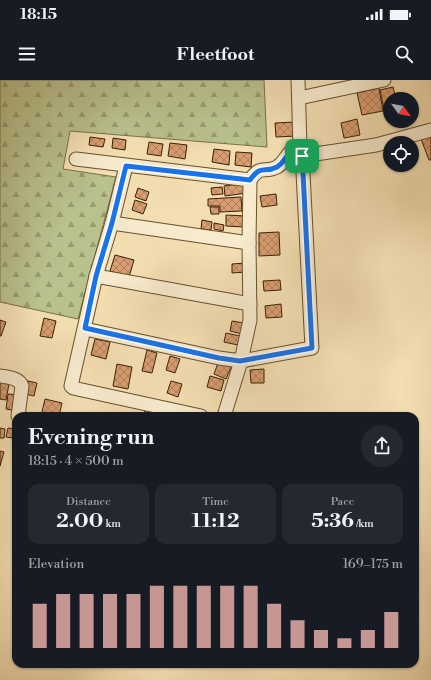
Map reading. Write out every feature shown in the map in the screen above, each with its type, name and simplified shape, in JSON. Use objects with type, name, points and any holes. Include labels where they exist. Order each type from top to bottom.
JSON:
[{"type":"street","points":[[85,328],[219,358],[240,361],[312,348],[298,80]]},
{"type":"street","points":[[298,98],[384,80]]},
{"type":"street","points":[[225,412],[250,320],[250,180],[255,172],[262,169],[275,168],[292,149],[301,151],[376,145],[431,130]]},
{"type":"street","points":[[76,159],[250,180]]},
{"type":"street","points":[[126,166],[112,223],[96,276],[71,386],[164,412]]},
{"type":"street","points":[[112,223],[249,243]]},
{"type":"street","points":[[96,276],[250,304]]},
{"type":"street","points":[[0,376],[21,382],[22,386],[19,412]]},
{"type":"green space","points":[[0,80],[264,80],[267,147],[70,131],[63,169],[116,177],[78,319],[0,302]]},
{"type":"building","points":[[393,87],[394,92],[383,92],[383,104],[380,90]]},
{"type":"building","points":[[379,88],[383,111],[362,115],[357,93]]},
{"type":"building","points":[[357,119],[360,135],[344,138],[341,123]]},
{"type":"building","points":[[295,122],[296,136],[276,137],[275,123]]},
{"type":"building","points":[[431,136],[431,160],[429,160],[421,139]]},
{"type":"building","points":[[90,137],[105,139],[103,147],[89,145]]},
{"type":"building","points":[[113,138],[126,140],[125,150],[112,148]]},
{"type":"building","points":[[149,142],[163,144],[161,156],[147,154]]},
{"type":"building","points":[[170,143],[187,145],[185,159],[168,156]]},
{"type":"building","points":[[214,149],[230,151],[229,165],[212,162]]},
{"type":"building","points":[[236,152],[252,153],[251,167],[235,165]]},
{"type":"building","points":[[245,183],[247,193],[225,196],[224,186]]},
{"type":"building","points":[[222,187],[223,194],[212,195],[211,188]]},
{"type":"building","points":[[138,188],[149,192],[146,201],[135,197]]},
{"type":"building","points":[[276,194],[277,205],[262,207],[260,196]]},
{"type":"building","points":[[241,197],[242,211],[220,212],[220,206],[208,206],[208,199]]},
{"type":"building","points":[[135,200],[147,204],[143,214],[132,210]]},
{"type":"building","points":[[210,207],[219,207],[219,214],[211,214]]},
{"type":"building","points":[[226,215],[245,216],[244,227],[226,226]]},
{"type":"building","points":[[202,220],[212,222],[211,230],[201,229]]},
{"type":"building","points":[[214,223],[224,225],[223,231],[214,229]]},
{"type":"building","points":[[279,232],[280,255],[259,256],[259,233]]},
{"type":"building","points":[[115,255],[134,260],[129,277],[110,271]]},
{"type":"building","points":[[245,263],[246,272],[232,273],[232,264]]},
{"type":"building","points":[[280,280],[281,290],[264,291],[263,281]]},
{"type":"building","points":[[281,304],[282,317],[266,318],[265,306]]},
{"type":"building","points":[[44,318],[56,321],[52,338],[40,336]]},
{"type":"building","points":[[0,320],[6,322],[1,336],[0,336]]},
{"type":"building","points":[[232,321],[244,323],[242,334],[230,331]]},
{"type":"building","points":[[226,333],[240,336],[238,345],[224,342]]},
{"type":"building","points":[[95,339],[110,342],[106,359],[91,355]]},
{"type":"building","points":[[147,350],[157,353],[152,373],[142,371]]},
{"type":"building","points":[[170,356],[180,359],[175,373],[166,370]]},
{"type":"building","points":[[218,363],[231,367],[226,379],[214,374]]},
{"type":"building","points":[[117,364],[132,367],[128,389],[113,386]]},
{"type":"building","points":[[264,369],[264,383],[251,383],[250,370]]},
{"type":"building","points":[[210,376],[224,380],[221,391],[207,387]]},
{"type":"building","points":[[28,381],[37,383],[34,396],[25,394]]},
{"type":"building","points":[[171,381],[182,384],[178,397],[167,393]]},
{"type":"building","points":[[0,382],[9,384],[6,400],[0,399]]},
{"type":"building","points":[[8,394],[19,395],[17,411],[6,409]]},
{"type":"building","points":[[45,399],[62,403],[60,412],[42,412]]},
{"type":"building","points":[[0,428],[5,429],[4,438],[0,438]]},
{"type":"building","points":[[8,428],[12,429],[12,438],[6,437]]},
{"type":"building","points":[[0,451],[4,452],[0,466]]},
{"type":"route","points":[[300,146],[302,156],[312,348],[240,361],[219,358],[85,328],[96,276],[112,223],[126,166],[250,180],[255,172],[262,169],[275,168],[283,161],[292,149],[300,146]]}]
